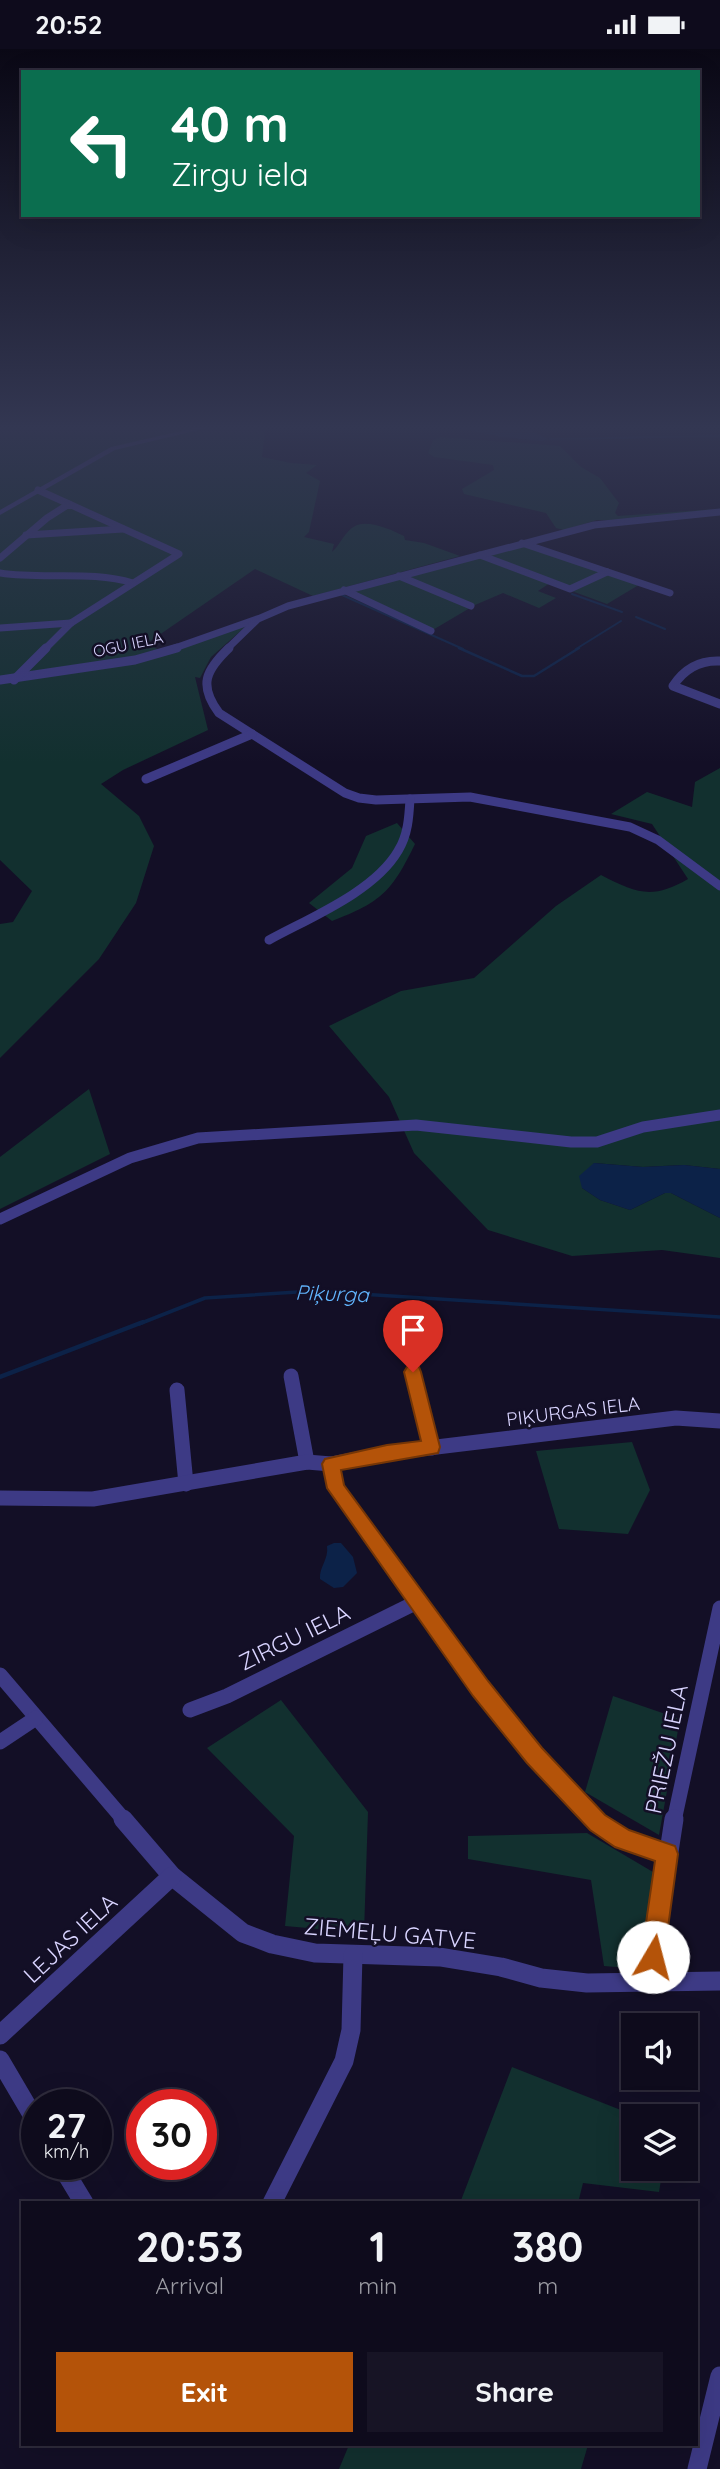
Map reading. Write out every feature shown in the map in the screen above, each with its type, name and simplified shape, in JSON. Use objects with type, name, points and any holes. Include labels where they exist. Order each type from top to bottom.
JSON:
[{"type":"street","points":[[0,558],[23,537]]},
{"type":"street","points":[[13,680],[71,623],[179,554],[142,537]]},
{"type":"street","name":"OGU IELA","points":[[0,680],[154,655],[288,606],[546,537]]},
{"type":"street","points":[[522,543],[530,548],[670,593]]},
{"type":"street","points":[[480,554],[570,589],[607,572]]},
{"type":"street","points":[[0,573],[40,577],[92,573],[110,575],[133,583]]},
{"type":"street","points":[[399,576],[471,605]]},
{"type":"street","points":[[344,590],[431,631]]},
{"type":"street","points":[[258,619],[211,665],[206,680],[210,701],[219,713],[345,793],[376,800],[451,796],[487,799],[630,827],[657,840],[720,886]]},
{"type":"street","points":[[0,628],[71,623]]},
{"type":"street","points":[[720,661],[707,660],[692,667],[682,674],[673,686],[720,704]]},
{"type":"street","points":[[146,779],[252,734]]},
{"type":"street","points":[[269,940],[361,888],[387,868],[406,835],[410,799]]},
{"type":"street","points":[[0,1219],[130,1158],[198,1138],[416,1125],[571,1142],[597,1142],[643,1127],[720,1115]]},
{"type":"street","points":[[413,1372],[432,1447]]},
{"type":"street","points":[[291,1376],[307,1462]]},
{"type":"street","points":[[177,1390],[186,1484]]},
{"type":"street","name":"PIĶURGAS IELA","points":[[0,1498],[93,1499],[307,1462],[331,1464],[432,1447],[676,1418],[720,1421]]},
{"type":"street","points":[[331,1464],[336,1488],[480,1689],[527,1746],[597,1822],[623,1839],[667,1854]]},
{"type":"street","name":"ZIRGU IELA","points":[[190,1710],[226,1696],[417,1602]]},
{"type":"street","name":"PRIEŽU IELA","points":[[649,1982],[667,1854],[720,1608]]},
{"type":"street","name":"ZIEMEĻU GATVE","points":[[0,1675],[172,1876],[243,1933],[272,1944],[315,1953],[440,1957],[500,1967],[541,1978],[587,1983],[720,1980]]},
{"type":"street","points":[[0,1742],[36,1718]]},
{"type":"street","name":"LEJAS IELA","points":[[0,2035],[172,1876]]},
{"type":"street","points":[[273,2201],[344,2061],[352,2030],[352,1955]]},
{"type":"street","points":[[0,2060],[21,2096]]},
{"type":"street","points":[[70,2180],[83,2201]]},
{"type":"street","points":[[697,2469],[720,2376]]},
{"type":"green space","points":[[0,537],[304,537],[334,544],[332,552],[344,537],[404,537],[405,540],[424,543],[460,556],[313,596],[255,569],[146,644],[167,653],[241,625],[245,627],[211,657],[200,678],[195,677],[208,730],[123,770],[101,784],[139,816],[154,846],[136,903],[99,959],[0,1058],[0,924],[13,922],[32,891],[0,860]]},
{"type":"green space","points":[[522,543],[642,583],[607,604],[550,583],[538,591],[556,598],[539,608],[503,593],[475,605],[431,631],[344,590]]},
{"type":"green space","points":[[720,768],[720,1169],[684,1165],[643,1167],[594,1163],[582,1188],[600,1200],[630,1210],[665,1193],[671,1193],[720,1218],[720,1258],[662,1250],[572,1256],[488,1230],[414,1153],[389,1097],[329,1026],[401,991],[474,978],[556,906],[601,875],[644,892],[664,890],[688,879],[652,824],[611,814],[647,792],[692,807],[695,782]]},
{"type":"green space","points":[[397,823],[415,844],[384,893],[363,908],[332,921],[309,903],[352,868],[366,836]]},
{"type":"green space","points":[[89,1089],[110,1154],[0,1209],[0,1157]]},
{"type":"green space","points":[[632,1442],[650,1490],[628,1534],[559,1529],[536,1451]]},
{"type":"green space","points":[[613,1696],[680,1719],[659,1835],[585,1792]]},
{"type":"green space","points":[[281,1700],[368,1812],[364,1933],[285,1926],[294,1836],[207,1748]]},
{"type":"green space","points":[[587,1833],[653,1872],[640,1969],[604,1966],[591,1880],[468,1859],[468,1836]]},
{"type":"green space","points":[[512,2067],[621,2110],[621,2181],[661,2181],[659,2192],[583,2183],[578,2201],[461,2201]]},
{"type":"green space","points":[[349,2446],[588,2446],[581,2469],[339,2469]]},
{"type":"water","points":[[594,1163],[643,1167],[684,1165],[720,1169],[720,1218],[671,1193],[665,1193],[630,1210],[600,1200],[582,1188],[579,1176]]},
{"type":"water","points":[[341,1543],[353,1557],[357,1573],[343,1587],[334,1588],[320,1579],[327,1546]]},
{"type":"waterway","points":[[572,594],[622,612]]},
{"type":"waterway","points":[[342,595],[463,649]]},
{"type":"waterway","points":[[636,617],[665,629]]},
{"type":"waterway","points":[[576,649],[621,621]]},
{"type":"waterway","points":[[459,648],[522,676],[534,676],[579,648]]},
{"type":"waterway","name":"Piķurga","points":[[139,1324],[205,1298],[313,1291],[720,1317]]},
{"type":"waterway","name":"Piķurga","points":[[0,1377],[143,1322]]},
{"type":"route","points":[[413,1372],[432,1447],[331,1464],[336,1488],[480,1689],[535,1755],[597,1822],[623,1839],[667,1854],[653,1957]]}]
